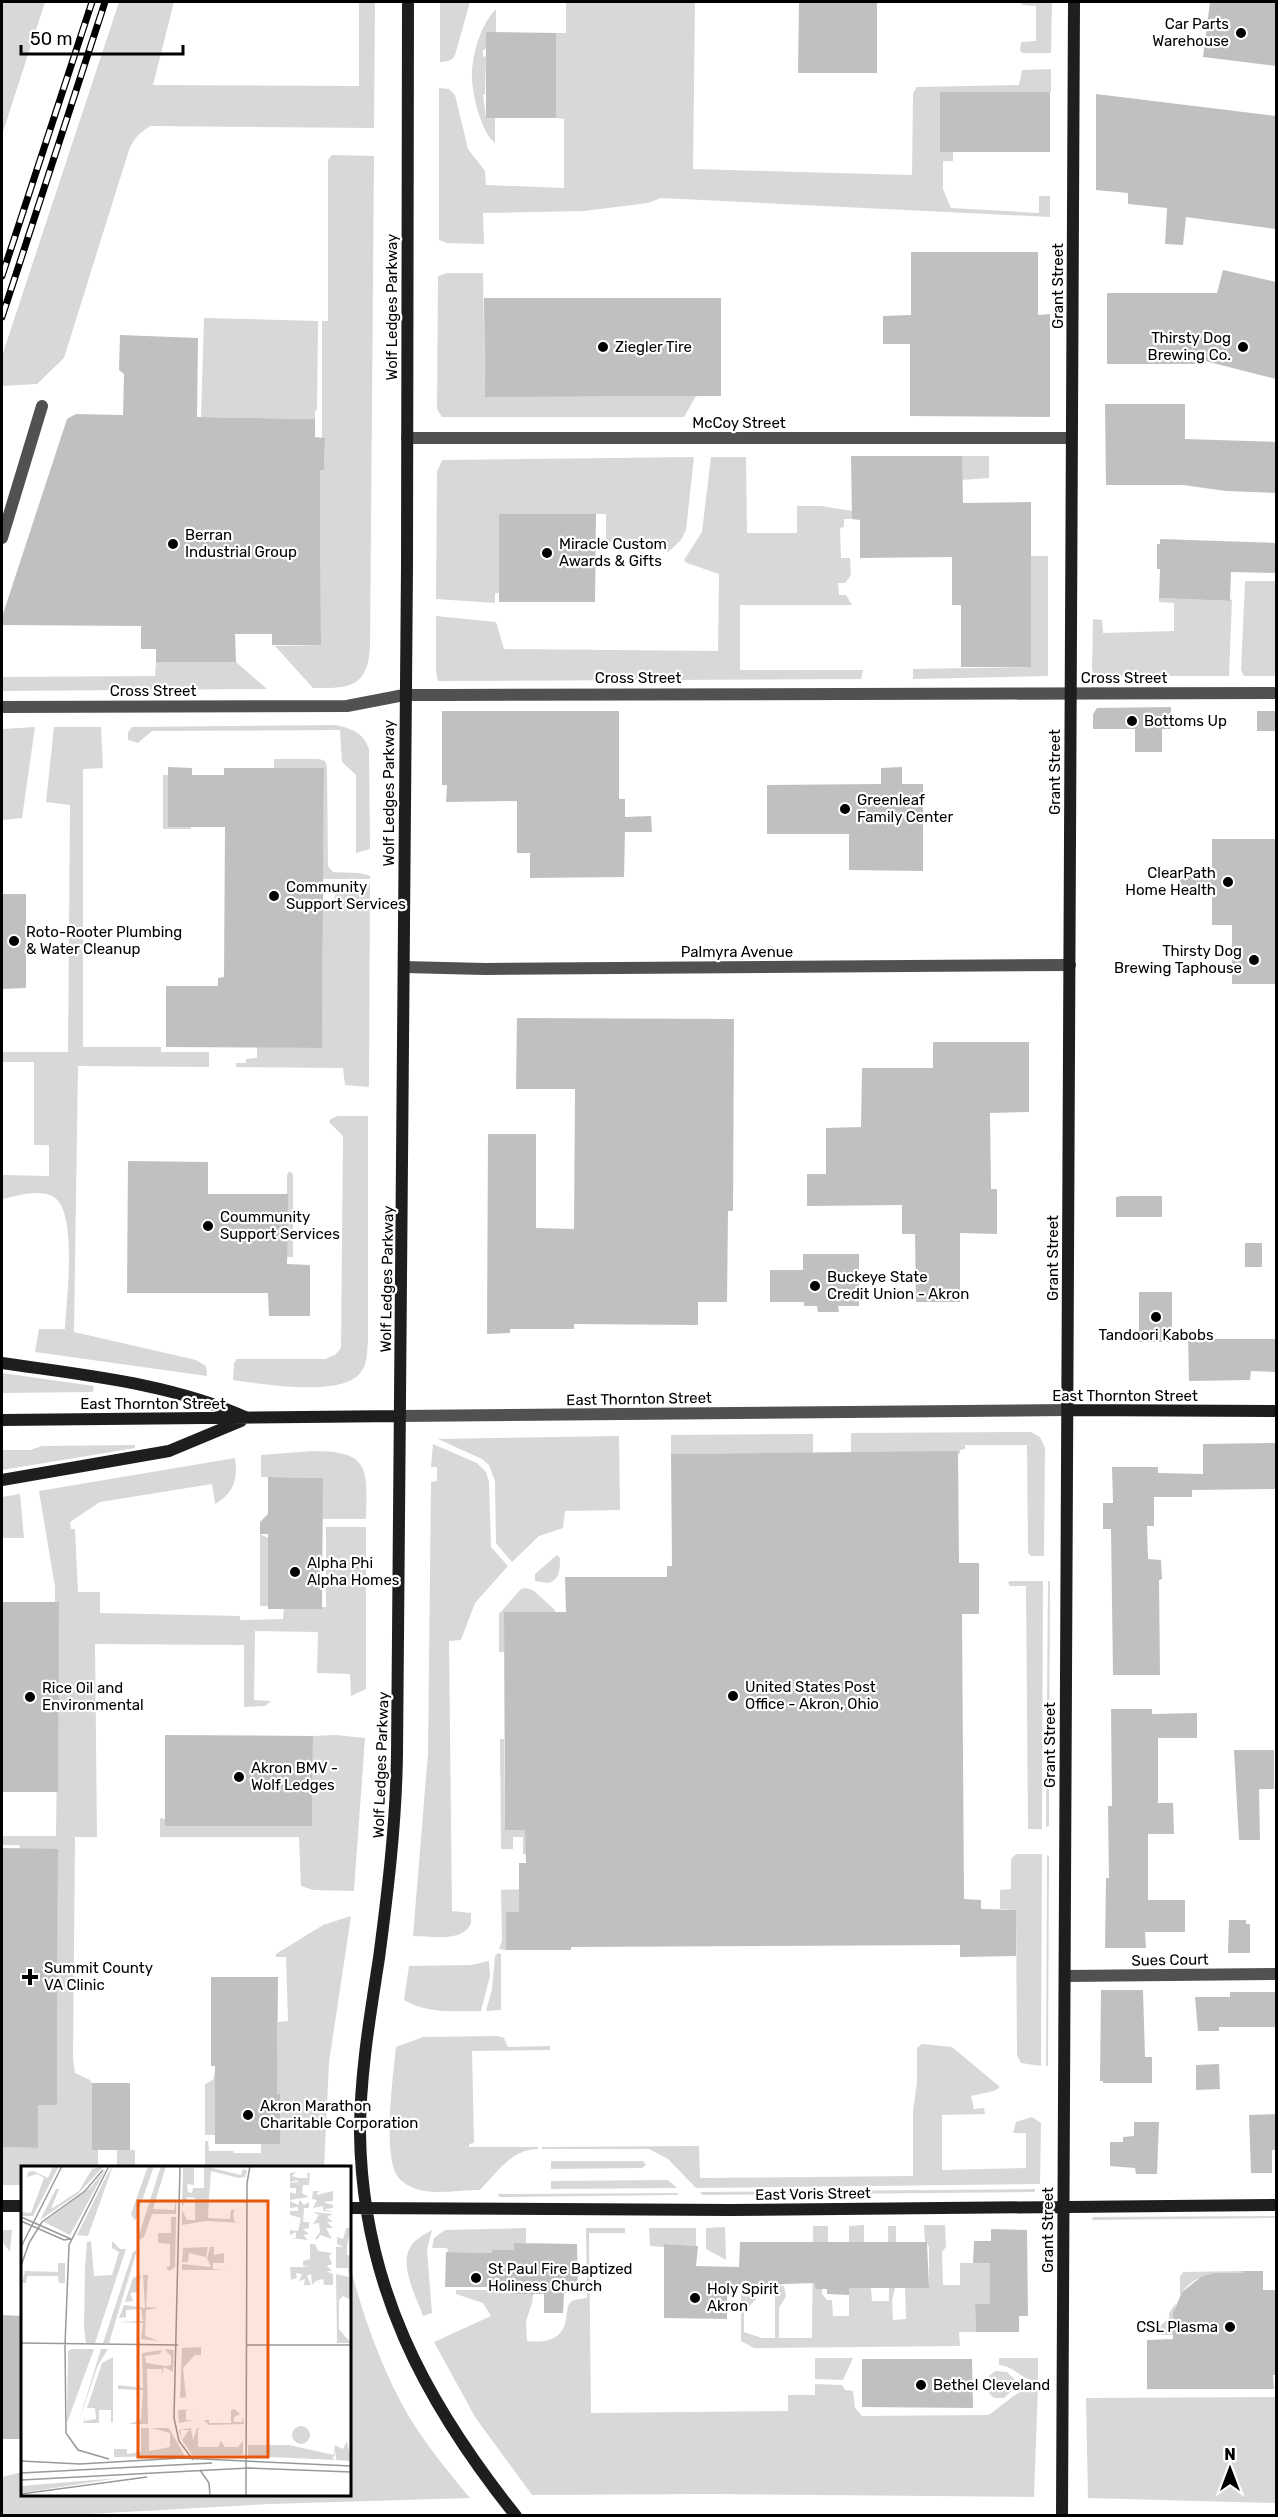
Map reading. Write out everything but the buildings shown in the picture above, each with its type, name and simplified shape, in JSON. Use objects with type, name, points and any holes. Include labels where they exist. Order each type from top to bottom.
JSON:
[{"type":"main road","name":"Wolf Ledges Parkway","points":[[408,2],[404,966],[396,1804],[391,1866],[364,2061],[360,2134],[365,2208],[380,2270],[409,2351],[440,2409],[483,2474],[516,2516]]},
{"type":"main road","name":"Grant Street","points":[[1062,2516],[1074,2]]},
{"type":"main road","points":[[2,1363],[121,1382],[213,1402],[248,1418]]},
{"type":"main road","name":"East Thornton Street","points":[[1068,1410],[1276,1411]]},
{"type":"main road","name":"East Thornton Street","points":[[2,1420],[400,1416]]},
{"type":"main road","points":[[2,1480],[169,1451],[248,1418]]},
{"type":"main road","name":"East Voris Street","points":[[351,2208],[731,2210],[1276,2205]]},
{"type":"main road","points":[[2,2206],[21,2206]]},
{"type":"street","points":[[2,538],[42,406]]},
{"type":"street","name":"McCoy Street","points":[[407,438],[1071,438]]},
{"type":"street","name":"Cross Street","points":[[2,707],[347,706],[404,695],[803,692],[1276,693]]},
{"type":"street","name":"Palmyra Avenue","points":[[404,966],[485,969],[1070,965]]},
{"type":"street","name":"East Thornton Street","points":[[400,1416],[1068,1410]]},
{"type":"street","name":"Sues Court","points":[[1065,1976],[1276,1974]]},
{"type":"shaded area","points":[[2,2],[45,2],[2,135]]},
{"type":"shaded area","points":[[119,2],[174,2],[153,85],[359,86],[359,2],[375,2],[374,128],[150,126],[134,140],[128,153],[64,358],[37,384],[2,386],[2,356]]},
{"type":"shaded area","points":[[440,2],[470,2],[455,55],[449,61],[440,62]]},
{"type":"shaded area","points":[[566,2],[695,2],[693,169],[912,175],[913,93],[917,87],[1019,85],[1022,70],[1051,69],[1051,92],[940,92],[940,151],[953,152],[953,161],[943,161],[943,189],[951,208],[1039,213],[1039,196],[1050,196],[1050,217],[661,198],[648,203],[584,211],[483,213],[484,244],[447,243],[439,240],[439,88],[449,89],[455,95],[468,149],[485,171],[486,185],[564,188],[564,119],[556,118],[556,33],[566,33]]},
{"type":"shaded area","points":[[1019,2],[1052,2],[1051,53],[1023,53],[1020,51],[1021,42],[1036,41],[1036,6],[1023,5]]},
{"type":"shaded area","points":[[496,9],[496,33],[486,32],[486,49],[483,50],[483,56],[486,57],[485,94],[483,95],[486,118],[495,118],[495,143],[481,121],[473,90],[472,73],[479,39],[486,22]]},
{"type":"shaded area","points":[[332,155],[374,156],[370,648],[365,672],[360,679],[336,688],[313,688],[275,646],[321,645],[320,470],[324,470],[325,439],[322,438],[322,321],[328,321],[328,160]]},
{"type":"shaded area","points":[[447,273],[483,273],[485,397],[696,396],[684,417],[442,417],[437,409],[438,276]]},
{"type":"shaded area","points":[[204,318],[318,321],[315,419],[201,417]]},
{"type":"shaded area","points":[[962,456],[989,456],[989,478],[962,480]]},
{"type":"shaded area","points":[[694,457],[686,530],[681,540],[668,552],[665,544],[606,542],[606,514],[499,514],[499,593],[495,593],[495,603],[436,599],[437,472],[442,460]]},
{"type":"shaded area","points":[[711,457],[746,457],[747,533],[797,533],[797,506],[821,506],[852,511],[852,519],[844,519],[844,527],[840,528],[841,558],[850,558],[851,575],[845,583],[838,583],[839,595],[846,595],[852,605],[740,605],[740,670],[863,670],[861,679],[438,681],[436,616],[496,622],[504,649],[718,651],[719,574],[684,560],[702,532]]},
{"type":"shaded area","points":[[1031,556],[1048,556],[1048,676],[913,679],[913,669],[1030,667]]},
{"type":"shaded area","points":[[1245,581],[1276,581],[1276,676],[1244,676],[1241,670]]},
{"type":"shaded area","points":[[1159,598],[1229,601],[1232,599],[1229,676],[1094,676],[1092,668],[1093,619],[1102,620],[1103,633],[1174,631],[1174,603],[1159,602]]},
{"type":"shaded area","points":[[156,662],[236,662],[267,689],[2,691],[2,677],[155,676]]},
{"type":"shaded area","points":[[335,725],[356,732],[364,739],[369,749],[370,849],[356,853],[356,775],[342,762],[340,730],[152,731],[138,743],[128,740],[128,732],[132,727]]},
{"type":"shaded area","points":[[35,727],[22,818],[2,820],[2,729]]},
{"type":"shaded area","points":[[54,727],[101,727],[103,768],[83,769],[83,1047],[161,1047],[161,1052],[209,1052],[209,1067],[78,1066],[74,1332],[196,1360],[206,1366],[207,1376],[35,1352],[39,1329],[65,1329],[68,1236],[66,1218],[60,1204],[52,1196],[34,1193],[2,1199],[2,1175],[49,1176],[49,1145],[34,1145],[34,1062],[2,1062],[2,1052],[68,1052],[70,805],[46,802]]},
{"type":"shaded area","points":[[274,759],[325,761],[327,766],[328,866],[333,872],[360,873],[370,876],[370,879],[323,879],[324,768],[274,768]]},
{"type":"shaded area","points":[[163,775],[168,775],[168,826],[191,827],[191,829],[163,829]]},
{"type":"shaded area","points":[[335,883],[370,883],[369,1087],[345,1085],[343,1068],[236,1067],[236,1063],[246,1063],[246,1059],[257,1058],[257,1047],[322,1048],[323,910],[333,904]]},
{"type":"shaded area","points":[[337,1116],[368,1116],[368,1340],[365,1365],[352,1380],[320,1387],[281,1386],[233,1380],[234,1363],[237,1359],[325,1359],[335,1355],[341,1348],[343,1136],[329,1122]]},
{"type":"shaded area","points":[[289,1171],[293,1174],[293,1257],[287,1257],[287,1175]]},
{"type":"shaded area","points":[[2,1373],[94,1386],[93,1392],[2,1393]]},
{"type":"shaded area","points":[[1031,1432],[1040,1437],[1045,1448],[1044,1556],[1031,1556],[1028,1553],[1027,1445],[965,1445],[965,1449],[960,1450],[960,1454],[851,1452],[851,1433]]},
{"type":"shaded area","points":[[813,1434],[813,1453],[671,1454],[671,1435]]},
{"type":"shaded area","points":[[619,1436],[620,1510],[565,1511],[563,1528],[539,1536],[512,1562],[496,1543],[495,1481],[489,1465],[482,1459],[438,1439]]},
{"type":"shaded area","points":[[433,1444],[477,1463],[486,1472],[489,1482],[491,1547],[508,1566],[475,1603],[461,1640],[449,1641],[452,1911],[471,1913],[471,1923],[461,1933],[446,1937],[413,1936],[428,1753],[431,1482],[437,1481],[437,1467],[431,1467]]},
{"type":"shaded area","points":[[135,1445],[135,1448],[2,1470],[2,1450],[30,1450],[42,1446]]},
{"type":"shaded area","points":[[313,1451],[346,1455],[356,1459],[362,1466],[366,1487],[366,1519],[322,1519],[323,1478],[261,1477],[261,1455]]},
{"type":"shaded area","points":[[235,1458],[236,1472],[233,1485],[227,1495],[215,1504],[212,1484],[100,1502],[70,1522],[71,1529],[75,1529],[78,1592],[100,1592],[100,1613],[240,1616],[240,1620],[283,1619],[284,1609],[326,1607],[326,1527],[366,1527],[366,1689],[351,1696],[350,1674],[317,1673],[318,1632],[255,1631],[254,1700],[271,1701],[265,1706],[244,1707],[244,1645],[95,1644],[97,1837],[75,1837],[73,2059],[75,2073],[92,2083],[92,2150],[98,2150],[98,2166],[21,2166],[21,2185],[2,2185],[2,2147],[38,2148],[38,2105],[57,2105],[58,1849],[20,1849],[19,1845],[2,1845],[2,1836],[56,1836],[59,1603],[55,1602],[55,1587],[39,1491]]},
{"type":"shaded area","points":[[20,1494],[24,1538],[2,1538],[2,1497]]},
{"type":"shaded area","points":[[260,1534],[268,1538],[268,1606],[260,1606]]},
{"type":"shaded area","points":[[557,1555],[560,1558],[560,1566],[555,1579],[548,1583],[535,1581],[535,1574]]},
{"type":"shaded area","points":[[1010,1581],[1043,1581],[1042,1829],[1028,1829],[1026,1586],[1010,1586],[1008,1583]]},
{"type":"shaded area","points":[[1048,1581],[1050,1581],[1049,1826],[1046,1827]]},
{"type":"shaded area","points":[[521,1589],[533,1590],[555,1610],[555,1621],[551,1612],[504,1613],[504,1652],[499,1652],[499,1614]]},
{"type":"shaded area","points":[[336,1735],[365,1738],[354,1891],[313,1890],[301,1886],[299,1837],[160,1837],[160,1818],[165,1819],[165,1826],[312,1826],[313,1736]]},
{"type":"shaded area","points":[[500,1739],[504,1739],[505,1830],[539,1830],[530,1854],[523,1854],[523,1837],[513,1837],[513,1849],[501,1849]]},
{"type":"shaded area","points":[[1016,1854],[1042,1854],[1041,2066],[1021,2063],[1017,2055],[1016,1910],[1000,1909],[1000,1890],[1011,1889],[1011,1859]]},
{"type":"shaded area","points":[[1047,1855],[1049,1857],[1048,2066],[1046,2066]]},
{"type":"shaded area","points":[[526,1889],[530,1912],[506,1912],[506,1950],[499,1949],[502,1941],[501,1890]]},
{"type":"shaded area","points":[[351,1916],[329,2062],[324,2166],[205,2166],[205,2141],[208,2141],[209,2151],[233,2151],[234,2153],[261,2153],[261,2144],[280,2144],[280,2094],[215,2135],[205,2135],[205,2084],[213,2080],[216,2066],[277,2066],[278,2022],[288,2021],[286,1957],[276,1957],[276,1954],[323,1925]]},
{"type":"shaded area","points":[[498,1953],[501,1954],[501,2010],[486,2011],[492,1989],[495,1956]]},
{"type":"shaded area","points":[[489,1961],[490,1976],[481,2011],[432,2010],[404,2000],[409,1966],[471,1965]]},
{"type":"shaded area","points":[[498,2036],[504,2038],[508,2047],[550,2046],[550,2050],[472,2051],[474,2143],[469,2144],[469,2147],[538,2147],[538,2149],[513,2157],[480,2190],[430,2192],[407,2184],[398,2178],[395,2172],[390,2146],[390,2111],[396,2047],[423,2037]]},
{"type":"shaded area","points":[[922,2044],[952,2047],[1000,2087],[994,2091],[971,2096],[974,2109],[984,2108],[985,2114],[942,2115],[942,2170],[1026,2168],[1026,2133],[1013,2133],[1016,2122],[1032,2117],[1041,2123],[1040,2184],[696,2188],[668,2159],[649,2149],[542,2149],[542,2147],[699,2146],[700,2178],[913,2176],[913,2111],[917,2082],[917,2048]]},
{"type":"shaded area","points":[[117,2150],[135,2150],[135,2166],[117,2166]]},
{"type":"shaded area","points":[[551,2161],[643,2161],[646,2165],[642,2168],[551,2169]]},
{"type":"shaded area","points":[[668,2180],[677,2188],[551,2189],[551,2181]]},
{"type":"shaded area","points":[[1035,2189],[1035,2192],[702,2195],[700,2192]]},
{"type":"shaded area","points":[[679,2193],[677,2195],[499,2197],[498,2194]]},
{"type":"shaded area","points":[[1276,2216],[1276,2218],[1092,2220],[1093,2217]]},
{"type":"shaded area","points":[[864,2225],[864,2242],[854,2242],[854,2247],[869,2288],[871,2288],[872,2301],[889,2301],[888,2226],[896,2226],[896,2285],[892,2300],[893,2320],[906,2319],[905,2288],[929,2288],[929,2247],[925,2242],[924,2225],[945,2225],[946,2247],[942,2252],[943,2285],[960,2285],[960,2263],[990,2263],[990,2284],[1002,2298],[990,2298],[990,2304],[975,2305],[976,2332],[959,2332],[960,2346],[754,2348],[741,2341],[741,2286],[745,2286],[746,2290],[756,2292],[756,2299],[744,2312],[744,2332],[762,2338],[775,2338],[775,2283],[781,2283],[781,2286],[784,2286],[786,2296],[779,2308],[779,2338],[812,2338],[813,2226],[828,2226],[828,2242],[816,2242],[815,2288],[822,2289],[822,2294],[827,2300],[832,2300],[833,2316],[849,2316],[849,2226]]},
{"type":"shaded area","points":[[725,2227],[726,2260],[706,2249],[706,2228]]},
{"type":"shaded area","points":[[526,2228],[526,2243],[514,2243],[513,2294],[526,2294],[526,2288],[534,2288],[526,2321],[527,2341],[534,2341],[552,2339],[557,2336],[564,2326],[570,2302],[587,2298],[586,2228],[625,2228],[625,2233],[589,2233],[591,2413],[788,2411],[788,2395],[815,2395],[815,2384],[842,2385],[845,2390],[853,2391],[855,2408],[862,2416],[988,2415],[1018,2393],[1038,2387],[1034,2497],[532,2495],[475,2417],[434,2342],[491,2316],[483,2303],[456,2294],[456,2290],[507,2290],[507,2250],[493,2250],[492,2253],[448,2252],[447,2248],[432,2248],[434,2238],[445,2230]]},
{"type":"shaded area","points":[[649,2228],[696,2228],[696,2246],[665,2244],[664,2247],[650,2246]]},
{"type":"shaded area","points":[[2,2230],[12,2230],[10,2252],[2,2241]]},
{"type":"shaded area","points":[[432,2230],[427,2250],[432,2313],[423,2316],[410,2282],[407,2255],[414,2242]]},
{"type":"shaded area","points":[[351,2269],[375,2345],[401,2402],[424,2440],[470,2498],[269,2504],[70,2515],[2,2515],[2,2477],[21,2472],[21,2496],[351,2496]]},
{"type":"shaded area","points":[[1243,2271],[1243,2274],[1216,2274],[1200,2278],[1186,2287],[1180,2295],[1180,2276],[1183,2272]]},
{"type":"shaded area","points":[[1176,2303],[1173,2320],[1174,2335],[1158,2335],[1158,2328],[1169,2318],[1169,2313]]},
{"type":"shaded area","points":[[815,2358],[853,2358],[843,2380],[815,2379]]},
{"type":"shaded area","points":[[999,2358],[1038,2358],[1038,2381],[999,2365]]},
{"type":"shaded area","points":[[995,2371],[1007,2372],[1019,2384],[1004,2398],[994,2398],[989,2393],[989,2376]]},
{"type":"shaded area","points":[[1276,2397],[1276,2503],[1088,2498],[1086,2398]]},
{"type":"railway","points":[[2,276],[92,2]]},
{"type":"railway","points":[[2,317],[105,2]]},
{"type":"place","name":"Car Parts Warehouse","points":[[1241,33]]},
{"type":"place","name":"Ziegler Tire","points":[[603,347]]},
{"type":"place","name":"Thirsty Dog Brewing Co.","points":[[1243,347]]},
{"type":"place","name":"Berran Industrial Group","points":[[173,544]]},
{"type":"place","name":"Miracle Custom Awards & Gifts","points":[[547,553]]},
{"type":"place","name":"Bottoms Up","points":[[1132,721]]},
{"type":"place","name":"Greenleaf Family Center","points":[[845,809]]},
{"type":"place","name":"ClearPath Home Health","points":[[1228,882]]},
{"type":"place","name":"Community Support Services","points":[[274,896]]},
{"type":"place","name":"Roto-Rooter Plumbing & Water Cleanup","points":[[14,941]]},
{"type":"place","name":"Thirsty Dog Brewing Taphouse","points":[[1254,960]]},
{"type":"place","name":"Coummunity Support Services","points":[[208,1226]]},
{"type":"place","name":"Buckeye State Credit Union - Akron","points":[[815,1286]]},
{"type":"place","name":"Tandoori Kabobs","points":[[1156,1317]]},
{"type":"place","name":"Alpha Phi Alpha Homes","points":[[295,1572]]},
{"type":"place","name":"United States Post Office - Akron, Ohio","points":[[733,1696]]},
{"type":"place","name":"Rice Oil and Environmental","points":[[30,1697]]},
{"type":"place","name":"Akron BMV - Wolf Ledges","points":[[239,1777]]},
{"type":"place","name":"Summit County VA Clinic","points":[[30,1977]]},
{"type":"place","name":"Akron Marathon Charitable Corporation","points":[[248,2115]]},
{"type":"place","name":"St Paul Fire Baptized Holiness Church","points":[[476,2278]]},
{"type":"place","name":"Holy Spirit Akron","points":[[695,2298]]},
{"type":"place","name":"CSL Plasma","points":[[1230,2327]]},
{"type":"place","name":"Bethel Cleveland","points":[[921,2385]]}]
